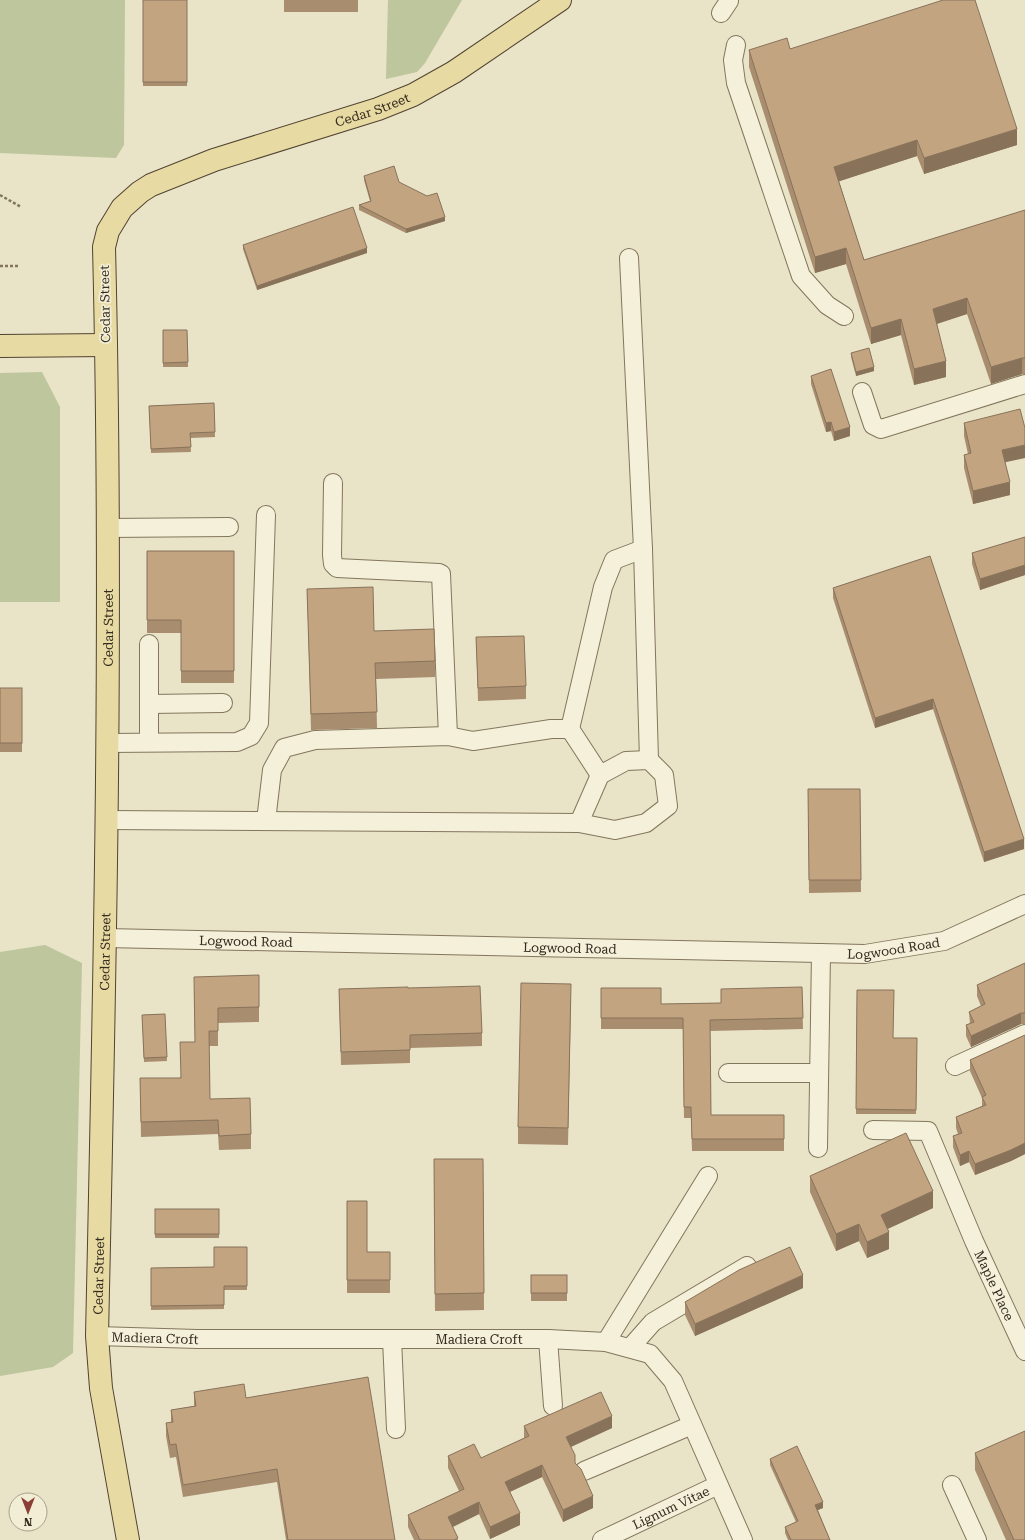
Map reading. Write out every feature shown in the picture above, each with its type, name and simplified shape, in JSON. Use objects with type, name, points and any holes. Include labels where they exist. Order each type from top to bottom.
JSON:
[{"type":"main road","name":"Cedar Street","points":[[128,1540],[101,1388],[97,1336],[106,938],[107,528],[104,247],[108,231],[115,218],[126,204],[151,185],[214,160],[378,109],[413,95],[454,72],[560,0]]},
{"type":"main road","points":[[0,346],[106,345]]},
{"type":"street","points":[[736,45],[733,60],[736,82],[801,276],[827,305],[844,316]]},
{"type":"street","points":[[107,820],[579,823],[616,830],[646,823],[668,806],[664,775],[649,760],[643,549],[629,258]]},
{"type":"street","points":[[862,392],[874,425],[881,429],[1025,384]]},
{"type":"street","points":[[333,483],[332,555],[333,564],[337,568],[441,574],[448,736]]},
{"type":"street","points":[[107,743],[237,742],[251,736],[259,723],[266,514]]},
{"type":"street","points":[[107,528],[229,527]]},
{"type":"street","points":[[600,775],[570,728],[603,587],[614,560],[643,549]]},
{"type":"street","points":[[149,742],[150,644]]},
{"type":"street","points":[[150,704],[223,703]]},
{"type":"street","points":[[266,821],[272,770],[284,748],[315,740],[448,736],[473,741],[551,729],[570,728]]},
{"type":"street","points":[[579,823],[600,775],[626,761],[649,760]]},
{"type":"street","name":"Logwood Road","points":[[106,938],[865,954],[944,941],[1025,904]]},
{"type":"street","points":[[818,1148],[821,953]]},
{"type":"street","points":[[955,1066],[1025,1034]]},
{"type":"street","points":[[728,1073],[819,1073]]},
{"type":"street","name":"Maple Place","points":[[874,1130],[928,1131],[974,1241],[1025,1351]]},
{"type":"street","points":[[606,1342],[708,1176]]},
{"type":"street","points":[[630,1348],[653,1322],[747,1266]]},
{"type":"street","name":"Madiera Croft","points":[[97,1336],[197,1338],[548,1338],[606,1342],[650,1354],[673,1381],[742,1540]]},
{"type":"street","points":[[392,1338],[396,1429]]},
{"type":"street","points":[[548,1338],[553,1406]]},
{"type":"street","points":[[584,1471],[692,1425]]},
{"type":"street","name":"Lignum Vitae","points":[[602,1540],[718,1485]]},
{"type":"street","points":[[952,1485],[977,1540]]},
{"type":"path","points":[[0,195],[21,207]]},
{"type":"path","points":[[0,266],[19,266]]},
{"type":"green space","points":[[0,0],[125,0],[124,145],[116,158],[0,153]]},
{"type":"green space","points":[[388,0],[462,0],[425,63],[417,72],[386,79]]},
{"type":"green space","points":[[42,372],[60,407],[60,602],[0,602],[0,373]]},
{"type":"green space","points":[[45,945],[82,963],[73,1353],[53,1367],[0,1376],[0,952]]},
{"type":"building","points":[[143,0],[187,0],[187,82],[143,82]]},
{"type":"building","points":[[943,0],[975,0],[1017,129],[924,158],[917,140],[834,167],[864,260],[1025,210],[1025,358],[991,367],[967,298],[933,309],[946,361],[914,369],[901,319],[871,328],[846,248],[815,257],[749,50],[787,38],[790,49]]},
{"type":"building","points":[[394,166],[399,182],[427,196],[437,193],[445,217],[406,229],[359,205],[371,201],[364,176]]},
{"type":"building","points":[[353,207],[367,248],[257,286],[243,245]]},
{"type":"building","points":[[163,330],[187,330],[188,362],[163,363]]},
{"type":"building","points":[[869,348],[874,367],[856,372],[851,353]]},
{"type":"building","points":[[831,369],[850,427],[834,432],[831,422],[826,423],[811,376]]},
{"type":"building","points":[[214,403],[215,432],[190,433],[191,447],[151,449],[149,406]]},
{"type":"building","points":[[1020,409],[1025,428],[1025,445],[1002,450],[1010,482],[973,491],[964,455],[971,453],[964,423]]},
{"type":"building","points":[[1025,537],[1025,565],[980,579],[972,553]]},
{"type":"building","points":[[147,551],[234,551],[234,671],[181,671],[181,620],[147,620]]},
{"type":"building","points":[[930,556],[1024,839],[984,852],[933,699],[875,718],[833,588]]},
{"type":"building","points":[[373,587],[374,631],[434,629],[435,661],[375,663],[377,712],[311,714],[307,589]]},
{"type":"building","points":[[524,636],[526,686],[478,688],[476,637]]},
{"type":"building","points":[[0,688],[22,688],[22,743],[0,743]]},
{"type":"building","points":[[808,789],[860,789],[861,880],[809,880]]},
{"type":"building","points":[[1025,963],[1025,1013],[1021,1013],[971,1036],[966,1025],[974,1022],[969,1012],[985,1004],[977,985]]},
{"type":"building","points":[[259,975],[259,1007],[218,1008],[218,1031],[209,1031],[210,1099],[250,1098],[251,1134],[219,1136],[218,1120],[141,1122],[140,1078],[181,1078],[180,1042],[195,1042],[194,977]]},
{"type":"building","points":[[521,983],[571,984],[568,1128],[518,1127]]},
{"type":"building","points":[[480,986],[482,1033],[410,1035],[410,1050],[341,1052],[339,989]]},
{"type":"building","points":[[802,987],[803,1018],[710,1020],[711,1115],[784,1115],[784,1139],[692,1139],[691,1107],[684,1107],[683,1018],[601,1018],[601,988],[661,988],[661,1004],[721,1003],[721,989]]},
{"type":"building","points":[[857,990],[894,990],[893,1038],[917,1038],[916,1110],[856,1109]]},
{"type":"building","points":[[165,1014],[167,1057],[144,1058],[142,1015]]},
{"type":"building","points":[[1025,1035],[1025,1143],[975,1164],[969,1151],[960,1155],[953,1136],[962,1133],[956,1117],[986,1105],[982,1097],[986,1095],[970,1060]]},
{"type":"building","points":[[906,1133],[933,1191],[881,1215],[889,1232],[867,1242],[859,1224],[836,1234],[810,1176]]},
{"type":"building","points":[[434,1159],[483,1159],[484,1293],[435,1294]]},
{"type":"building","points":[[347,1201],[367,1201],[367,1252],[390,1252],[390,1280],[347,1280]]},
{"type":"building","points":[[155,1209],[219,1209],[219,1234],[155,1234]]},
{"type":"building","points":[[214,1247],[247,1247],[247,1286],[224,1286],[224,1305],[151,1306],[151,1268],[214,1267]]},
{"type":"building","points":[[790,1247],[803,1275],[695,1324],[685,1302],[739,1270]]},
{"type":"building","points":[[531,1275],[567,1275],[567,1293],[531,1293]]},
{"type":"building","points":[[368,1377],[395,1540],[288,1540],[277,1469],[183,1485],[176,1444],[170,1445],[166,1423],[173,1422],[171,1410],[196,1406],[194,1392],[244,1384],[246,1398]]},
{"type":"building","points":[[601,1392],[612,1416],[566,1437],[575,1455],[575,1463],[581,1469],[593,1496],[563,1510],[542,1465],[505,1482],[520,1513],[490,1527],[479,1502],[448,1517],[458,1538],[454,1540],[420,1540],[408,1515],[464,1489],[448,1456],[474,1444],[481,1458],[529,1436],[524,1426]]},
{"type":"building","points":[[1025,1431],[1025,1540],[1014,1540],[975,1453]]},
{"type":"building","points":[[797,1446],[823,1502],[815,1505],[830,1540],[791,1540],[785,1527],[798,1521],[770,1459]]}]
